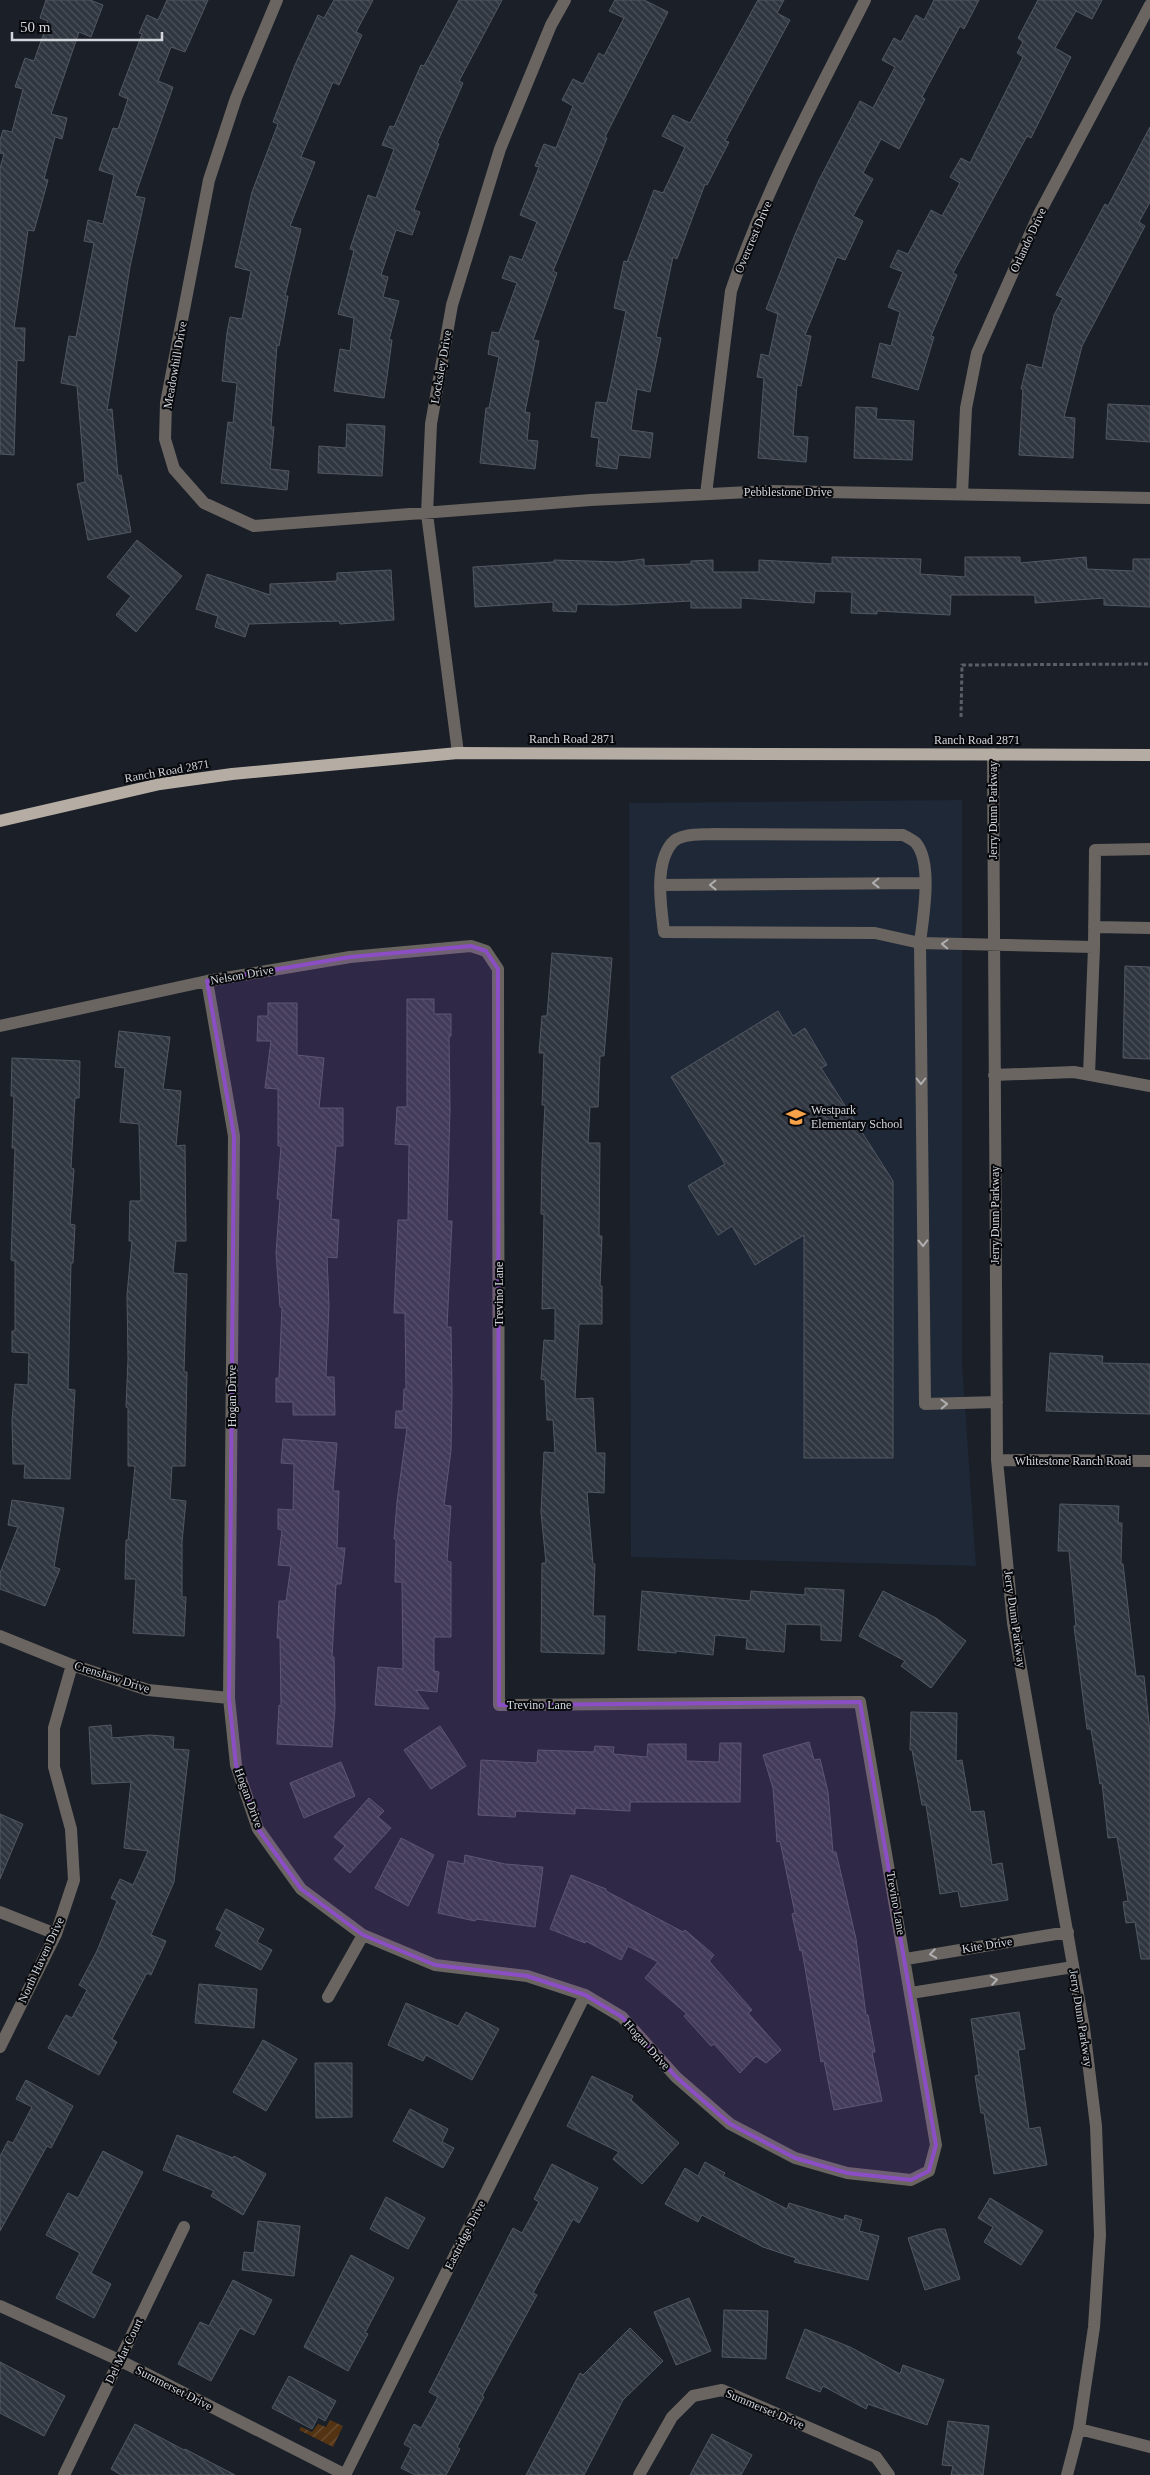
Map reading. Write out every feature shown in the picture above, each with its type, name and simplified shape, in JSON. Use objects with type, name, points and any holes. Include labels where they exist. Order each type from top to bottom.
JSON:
[{"type":"main road","name":"Ranch Road 2871","points":[[0,820],[160,784],[232,774],[458,753],[1150,755]]},
{"type":"street","name":"Meadowhill Drive","points":[[277,0],[236,98],[209,180],[166,403],[165,439],[174,469],[204,503],[254,526],[427,514]]},
{"type":"street","name":"Locksley Drive","points":[[458,753],[427,514],[431,424],[452,305],[500,149],[564,0]]},
{"type":"street","name":"Overcrest Drive","points":[[706,494],[731,291],[740,264],[794,140],[865,0]]},
{"type":"street","name":"Orlando Drive","points":[[962,494],[966,408],[977,354],[1039,214],[1150,5]]},
{"type":"street","name":"Pebblestone Drive","points":[[427,514],[591,500],[770,491],[1150,498]]},
{"type":"street","name":"Jerry Dunn Parkway","points":[[993,754],[997,1460],[1013,1623],[1084,2028],[1096,2126],[1100,2235],[1094,2327],[1079,2429],[1067,2475]]},
{"type":"street","points":[[997,1402],[925,1404],[920,943],[925,861],[916,842],[903,835],[713,834],[683,836],[672,843],[660,870],[664,932],[876,933],[920,943],[1094,947]]},
{"type":"street","points":[[1088,1075],[1094,947],[1095,850],[1150,849]]},
{"type":"street","points":[[661,886],[924,883]]},
{"type":"street","points":[[1094,927],[1150,928]]},
{"type":"street","name":"Nelson Drive","points":[[0,1026],[207,981],[350,957],[471,946],[486,951]]},
{"type":"street","name":"Trevino Lane","points":[[486,951],[498,968],[499,1705],[860,1702],[906,1958],[936,2145],[929,2171]]},
{"type":"street","name":"Hogan Drive","points":[[207,981],[234,1136],[230,1698],[236,1765],[258,1829],[301,1889],[363,1935],[435,1965],[527,1976],[585,1994],[622,2017],[676,2077],[730,2124],[795,2158],[847,2173],[911,2180],[929,2171]]},
{"type":"street","points":[[994,1075],[1074,1072],[1150,1086]]},
{"type":"street","name":"Whitestone Ranch Road","points":[[997,1460],[1150,1461]]},
{"type":"street","name":"Crenshaw Drive","points":[[0,1636],[72,1665],[148,1690],[230,1698]]},
{"type":"street","name":"North Haven Drive","points":[[0,2047],[56,1934],[74,1880],[71,1829],[54,1767],[54,1728],[72,1665]]},
{"type":"street","points":[[0,1912],[56,1934]]},
{"type":"street","name":"Kite Drive","points":[[906,1958],[1068,1932]]},
{"type":"street","points":[[328,1997],[363,1935]]},
{"type":"street","points":[[911,1993],[1073,1967]]},
{"type":"street","name":"Eastridge Drive","points":[[346,2475],[585,1994]]},
{"type":"street","name":"Del Mar Court","points":[[64,2475],[184,2227]]},
{"type":"street","name":"Summerset Drive","points":[[0,2306],[119,2360],[346,2475]]},
{"type":"street","name":"Summerset Drive","points":[[639,2475],[672,2417],[693,2396],[722,2390],[876,2457],[889,2475]]},
{"type":"street","points":[[1079,2429],[1150,2447]]},
{"type":"path","points":[[961,717],[962,665],[1150,664]]},
{"type":"highlighted area","points":[[471,946],[486,951],[498,969],[499,1705],[860,1702],[936,2145],[929,2171],[911,2180],[847,2173],[795,2158],[730,2124],[676,2077],[622,2017],[585,1995],[527,1976],[435,1965],[363,1935],[301,1889],[258,1829],[236,1765],[229,1698],[234,1136],[207,981],[350,957]]},
{"type":"shaded area","name":"Westpark Elementary School","points":[[962,800],[962,1363],[976,1566],[631,1557],[629,803]]},
{"type":"shaded area","points":[[330,2420],[343,2426],[333,2447],[299,2430],[301,2427],[312,2432],[318,2424],[326,2427]]},
{"type":"building","points":[[46,0],[90,0],[103,5],[91,37],[79,32],[51,114],[67,118],[62,139],[55,137],[44,179],[48,180],[34,231],[28,230],[14,328],[25,328],[24,361],[17,360],[14,455],[0,454],[0,168],[4,154],[0,153],[0,140],[3,130],[12,132],[23,89],[15,87],[25,58],[34,61],[48,21],[40,18]]},
{"type":"building","points":[[167,0],[208,0],[185,52],[171,47],[158,81],[173,87],[135,196],[145,198],[130,267],[107,410],[112,409],[118,476],[121,475],[131,532],[88,540],[77,484],[85,482],[77,386],[61,383],[69,336],[76,337],[94,243],[84,241],[88,220],[103,224],[114,175],[99,170],[113,128],[118,129],[128,99],[119,95],[142,34],[139,33],[147,15],[158,20]]},
{"type":"building","points":[[334,0],[373,0],[356,32],[362,35],[339,85],[333,82],[301,157],[315,162],[290,226],[301,229],[285,296],[288,296],[279,346],[277,345],[271,427],[274,427],[270,469],[289,471],[287,490],[221,483],[228,422],[233,423],[237,383],[222,381],[227,333],[230,317],[242,319],[251,271],[235,267],[252,192],[278,124],[273,122],[295,65],[318,15],[324,18]]},
{"type":"building","points":[[459,0],[502,0],[459,81],[463,83],[437,143],[439,144],[414,210],[420,212],[412,235],[396,230],[381,275],[388,277],[383,297],[399,301],[389,340],[392,340],[384,398],[334,391],[340,349],[350,351],[354,318],[338,314],[354,250],[350,249],[368,195],[376,198],[394,149],[382,145],[390,126],[394,127],[421,65],[424,66]]},
{"type":"building","points":[[615,0],[644,0],[668,12],[605,137],[607,138],[553,271],[557,273],[533,340],[539,341],[525,412],[530,413],[527,440],[538,441],[535,469],[480,463],[486,408],[489,408],[499,357],[488,354],[492,332],[499,333],[517,283],[502,278],[510,256],[522,260],[537,222],[520,215],[539,167],[535,166],[544,144],[556,148],[573,106],[562,100],[573,79],[583,84],[599,53],[604,56],[624,18],[609,11]]},
{"type":"building","points":[[758,0],[784,0],[777,13],[790,20],[725,141],[729,142],[707,185],[705,184],[677,259],[673,257],[656,337],[661,338],[650,392],[637,389],[631,430],[653,433],[650,458],[619,455],[617,469],[596,466],[599,438],[591,437],[596,402],[607,403],[626,311],[614,308],[624,261],[627,262],[654,190],[663,193],[685,147],[662,136],[673,115],[690,123]]},
{"type":"building","points":[[934,0],[979,0],[964,29],[960,26],[922,97],[925,99],[899,149],[881,139],[863,173],[873,179],[853,216],[863,221],[845,260],[837,257],[805,335],[811,336],[801,386],[797,385],[793,436],[808,437],[806,462],[758,458],[764,378],[757,377],[761,354],[769,356],[778,314],[766,309],[818,182],[860,101],[873,108],[895,67],[882,60],[894,38],[901,42],[916,15],[924,20]]},
{"type":"building","points":[[1038,0],[1102,0],[1092,19],[1076,11],[1055,48],[1071,57],[1031,138],[1027,136],[953,273],[957,275],[931,336],[934,337],[918,390],[872,377],[880,343],[891,346],[900,312],[888,307],[903,272],[890,267],[898,250],[908,254],[931,210],[942,216],[960,183],[950,177],[961,158],[970,163],[1023,57],[1017,53],[1023,42],[1018,38]]},
{"type":"building","points":[[1150,127],[1150,202],[1139,222],[1145,226],[1082,346],[1064,417],[1075,418],[1073,458],[1019,455],[1023,389],[1021,389],[1027,364],[1042,368],[1054,315],[1063,298],[1056,295],[1105,204],[1108,206]]},
{"type":"building","points":[[1108,404],[1150,406],[1150,442],[1106,439]]},
{"type":"building","points":[[856,407],[877,408],[876,419],[914,421],[912,460],[854,458]]},
{"type":"building","points":[[347,424],[385,426],[382,476],[318,473],[319,446],[346,448]]},
{"type":"building","points":[[137,540],[182,576],[136,632],[116,615],[131,596],[107,577]]},
{"type":"building","points":[[832,557],[921,559],[920,574],[965,577],[965,557],[1020,557],[1020,563],[1086,557],[1087,569],[1133,571],[1133,559],[1150,559],[1150,607],[1104,605],[1104,598],[1035,603],[1035,595],[951,595],[950,615],[877,611],[877,614],[851,613],[852,592],[815,591],[814,603],[741,598],[741,608],[691,608],[691,601],[615,605],[577,604],[576,612],[553,611],[553,602],[475,607],[473,567],[554,562],[554,560],[620,562],[644,559],[644,566],[691,564],[691,561],[713,560],[713,572],[759,572],[759,560],[832,564]]},
{"type":"building","points":[[391,570],[394,620],[340,624],[339,621],[249,624],[245,637],[215,627],[218,616],[196,609],[207,574],[270,595],[270,584],[337,581],[337,573]]},
{"type":"building","points":[[552,953],[612,958],[604,1056],[600,1056],[598,1107],[590,1107],[588,1143],[600,1143],[599,1236],[602,1236],[600,1286],[602,1286],[602,1324],[579,1324],[575,1399],[593,1398],[596,1453],[605,1453],[604,1493],[587,1492],[593,1564],[595,1564],[593,1616],[605,1616],[604,1654],[541,1652],[542,1563],[546,1563],[541,1512],[544,1452],[555,1453],[553,1420],[547,1420],[545,1380],[541,1379],[544,1340],[555,1341],[555,1308],[542,1309],[544,1214],[541,1214],[545,1105],[542,1105],[544,1053],[539,1053],[542,1016],[547,1016]]},
{"type":"building","points":[[1125,966],[1150,967],[1150,1059],[1123,1058]]},
{"type":"building","points":[[407,999],[434,999],[434,1014],[451,1014],[451,1036],[449,1036],[450,1109],[447,1221],[452,1221],[447,1327],[451,1327],[452,1393],[451,1450],[444,1505],[451,1506],[447,1561],[451,1562],[451,1637],[434,1637],[434,1671],[439,1672],[437,1692],[416,1690],[429,1709],[375,1705],[378,1667],[403,1669],[402,1582],[395,1582],[396,1539],[394,1539],[407,1428],[395,1428],[396,1411],[403,1411],[404,1389],[406,1389],[405,1313],[394,1313],[398,1220],[408,1220],[409,1145],[395,1144],[397,1107],[407,1107]]},
{"type":"building","points":[[268,1003],[297,1003],[297,1055],[324,1058],[319,1108],[343,1108],[343,1146],[336,1146],[331,1219],[339,1220],[337,1258],[327,1257],[329,1305],[326,1377],[334,1377],[335,1415],[293,1415],[293,1402],[276,1402],[276,1378],[279,1378],[282,1307],[280,1307],[276,1253],[280,1199],[277,1199],[281,1146],[278,1146],[278,1089],[265,1088],[271,1041],[257,1041],[258,1016],[268,1016]]},
{"type":"building","points":[[778,1011],[793,1036],[805,1028],[827,1065],[821,1068],[893,1181],[893,1458],[804,1458],[804,1235],[755,1265],[732,1226],[718,1235],[688,1186],[725,1164],[671,1077]]},
{"type":"building","points":[[119,1031],[170,1037],[163,1089],[181,1091],[176,1146],[185,1145],[186,1241],[176,1241],[173,1273],[187,1274],[184,1372],[187,1372],[185,1466],[172,1466],[170,1499],[186,1501],[182,1542],[182,1597],[186,1597],[184,1636],[133,1633],[136,1579],[125,1579],[126,1540],[128,1540],[135,1466],[128,1466],[128,1408],[126,1407],[128,1359],[127,1295],[132,1241],[129,1241],[130,1201],[141,1201],[139,1124],[120,1122],[125,1068],[115,1067]]},
{"type":"building","points":[[12,1058],[80,1061],[79,1098],[75,1098],[71,1168],[74,1169],[70,1224],[75,1225],[73,1263],[71,1263],[68,1389],[75,1390],[70,1479],[24,1478],[25,1464],[13,1464],[12,1420],[15,1384],[28,1385],[29,1353],[12,1352],[12,1331],[15,1331],[15,1261],[11,1260],[15,1148],[12,1148],[14,1096],[11,1096]]},
{"type":"building","points":[[1050,1353],[1103,1356],[1102,1363],[1150,1364],[1150,1414],[1046,1411]]},
{"type":"building","points":[[283,1439],[337,1443],[333,1491],[339,1491],[337,1548],[345,1548],[341,1584],[336,1584],[332,1657],[334,1657],[335,1708],[332,1747],[277,1744],[279,1705],[281,1706],[280,1638],[277,1638],[279,1601],[286,1601],[291,1566],[278,1565],[282,1530],[278,1529],[278,1509],[293,1510],[294,1464],[281,1463]]},
{"type":"building","points":[[12,1500],[64,1508],[54,1567],[60,1569],[45,1606],[0,1589],[0,1573],[18,1527],[8,1525]]},
{"type":"building","points":[[1060,1504],[1119,1506],[1118,1523],[1122,1523],[1121,1564],[1123,1564],[1136,1676],[1144,1676],[1150,1733],[1150,1959],[1141,1959],[1135,1922],[1126,1923],[1123,1902],[1128,1901],[1117,1837],[1108,1838],[1102,1783],[1100,1784],[1091,1729],[1087,1729],[1074,1626],[1076,1626],[1069,1551],[1058,1551]]},
{"type":"building","points":[[805,1588],[844,1590],[841,1641],[821,1640],[821,1625],[786,1624],[784,1652],[746,1649],[747,1638],[715,1635],[713,1655],[676,1651],[676,1653],[638,1650],[642,1591],[750,1601],[751,1591],[805,1595]]},
{"type":"building","points":[[883,1591],[936,1618],[966,1641],[931,1688],[901,1666],[905,1661],[859,1636]]},
{"type":"building","points":[[911,1712],[957,1713],[956,1761],[962,1760],[971,1812],[984,1811],[992,1865],[1002,1863],[1008,1900],[961,1907],[958,1891],[940,1894],[926,1805],[922,1805],[912,1750],[910,1750]]},
{"type":"building","points":[[111,1725],[112,1738],[150,1735],[174,1737],[173,1749],[189,1750],[174,1882],[151,1935],[166,1941],[151,1975],[147,1973],[112,2039],[117,2042],[99,2075],[48,2048],[66,2015],[72,2018],[87,1990],[79,1985],[97,1951],[117,1901],[111,1898],[120,1879],[133,1885],[148,1851],[124,1848],[131,1782],[92,1784],[89,1727]]},
{"type":"building","points":[[440,1726],[466,1766],[431,1789],[404,1750]]},
{"type":"building","points":[[809,1742],[814,1760],[820,1759],[828,1792],[833,1852],[836,1852],[856,1939],[866,2015],[868,2015],[875,2052],[872,2052],[882,2101],[834,2110],[824,2061],[821,2062],[802,1950],[800,1951],[792,1914],[795,1913],[780,1841],[777,1842],[773,1788],[763,1755]]},
{"type":"building","points":[[720,1743],[741,1743],[740,1802],[630,1802],[630,1811],[575,1808],[575,1814],[516,1811],[515,1817],[478,1815],[481,1760],[537,1763],[538,1750],[594,1752],[595,1746],[614,1747],[613,1754],[647,1757],[648,1744],[686,1744],[686,1761],[719,1762]]},
{"type":"building","points":[[341,1762],[355,1796],[304,1818],[290,1783]]},
{"type":"building","points":[[369,1798],[384,1811],[378,1817],[391,1828],[350,1873],[334,1859],[345,1846],[334,1837]]},
{"type":"building","points":[[0,1814],[23,1824],[0,1879]]},
{"type":"building","points":[[401,1838],[434,1855],[408,1906],[375,1888]]},
{"type":"building","points":[[465,1855],[505,1864],[543,1867],[535,1927],[476,1919],[475,1921],[438,1913],[448,1861],[464,1864]]},
{"type":"building","points":[[571,1875],[606,1889],[606,1891],[683,1932],[685,1930],[714,1955],[709,1961],[752,2010],[748,2013],[781,2050],[766,2063],[756,2056],[740,2073],[714,2044],[711,2046],[684,2016],[687,2014],[645,1978],[658,1962],[628,1946],[621,1960],[586,1941],[585,1943],[550,1929]]},
{"type":"building","points":[[226,1909],[264,1929],[257,1942],[272,1950],[261,1970],[215,1946],[222,1932],[216,1929]]},
{"type":"building","points":[[199,1984],[257,1989],[254,2028],[195,2023]]},
{"type":"building","points":[[406,2003],[458,2026],[466,2012],[499,2029],[472,2080],[426,2055],[423,2061],[388,2045]]},
{"type":"building","points":[[1019,2012],[1025,2049],[1018,2050],[1029,2129],[1040,2127],[1047,2165],[994,2174],[984,2113],[981,2113],[975,2076],[979,2075],[971,2019]]},
{"type":"building","points":[[263,2040],[297,2059],[266,2111],[233,2092]]},
{"type":"building","points":[[315,2063],[352,2063],[352,2117],[316,2118]]},
{"type":"building","points":[[592,2076],[633,2096],[631,2100],[679,2143],[642,2184],[613,2159],[619,2152],[567,2126]]},
{"type":"building","points":[[26,2080],[73,2106],[51,2148],[47,2146],[0,2231],[0,2156],[8,2141],[13,2143],[32,2107],[16,2099]]},
{"type":"building","points":[[410,2109],[448,2129],[442,2142],[454,2148],[443,2168],[393,2141]]},
{"type":"building","points":[[177,2135],[233,2158],[234,2156],[266,2174],[243,2215],[211,2196],[214,2191],[163,2170]]},
{"type":"building","points":[[103,2151],[143,2172],[91,2273],[111,2284],[94,2318],[56,2298],[80,2253],[46,2235],[68,2193],[78,2198]]},
{"type":"building","points":[[705,2162],[725,2173],[723,2176],[787,2209],[789,2203],[844,2220],[845,2215],[862,2220],[859,2231],[879,2236],[868,2280],[794,2262],[796,2258],[763,2247],[702,2215],[698,2222],[665,2204],[685,2168],[698,2176]]},
{"type":"building","points":[[552,2164],[598,2188],[579,2223],[573,2219],[533,2293],[537,2295],[482,2396],[484,2397],[457,2447],[460,2449],[446,2475],[415,2475],[401,2468],[411,2448],[404,2444],[414,2424],[421,2428],[438,2397],[429,2392],[513,2228],[522,2233],[539,2202],[534,2199]]},
{"type":"building","points":[[386,2197],[425,2218],[408,2249],[370,2229]]},
{"type":"building","points":[[990,2198],[1043,2231],[1021,2265],[984,2242],[993,2227],[978,2218]]},
{"type":"building","points":[[258,2221],[300,2226],[294,2276],[242,2270],[244,2252],[254,2253]]},
{"type":"building","points":[[938,2229],[945,2229],[960,2279],[925,2290],[908,2238]]},
{"type":"building","points":[[351,2255],[394,2278],[365,2333],[368,2334],[348,2371],[304,2347]]},
{"type":"building","points":[[233,2280],[272,2300],[254,2335],[240,2328],[211,2381],[178,2364],[200,2322],[209,2326]]},
{"type":"building","points":[[689,2298],[711,2351],[676,2365],[654,2312]]},
{"type":"building","points":[[724,2310],[768,2311],[766,2359],[722,2357]]},
{"type":"building","points":[[630,2328],[663,2361],[623,2400],[584,2475],[526,2475],[580,2373],[583,2375]]},
{"type":"building","points":[[805,2329],[850,2347],[900,2374],[903,2365],[944,2380],[927,2425],[868,2404],[866,2409],[823,2386],[820,2392],[786,2378]]},
{"type":"building","points":[[0,2362],[65,2396],[44,2436],[0,2413]]},
{"type":"building","points":[[289,2376],[336,2401],[325,2421],[318,2417],[312,2429],[272,2408]]},
{"type":"building","points":[[948,2421],[989,2426],[983,2475],[951,2475],[953,2466],[942,2465]]},
{"type":"building","points":[[135,2424],[235,2475],[121,2475],[111,2469]]},
{"type":"building","points":[[712,2434],[752,2455],[741,2475],[690,2475]]},
{"type":"place","name":"Westpark Elementary School","points":[[796,1117]]}]
